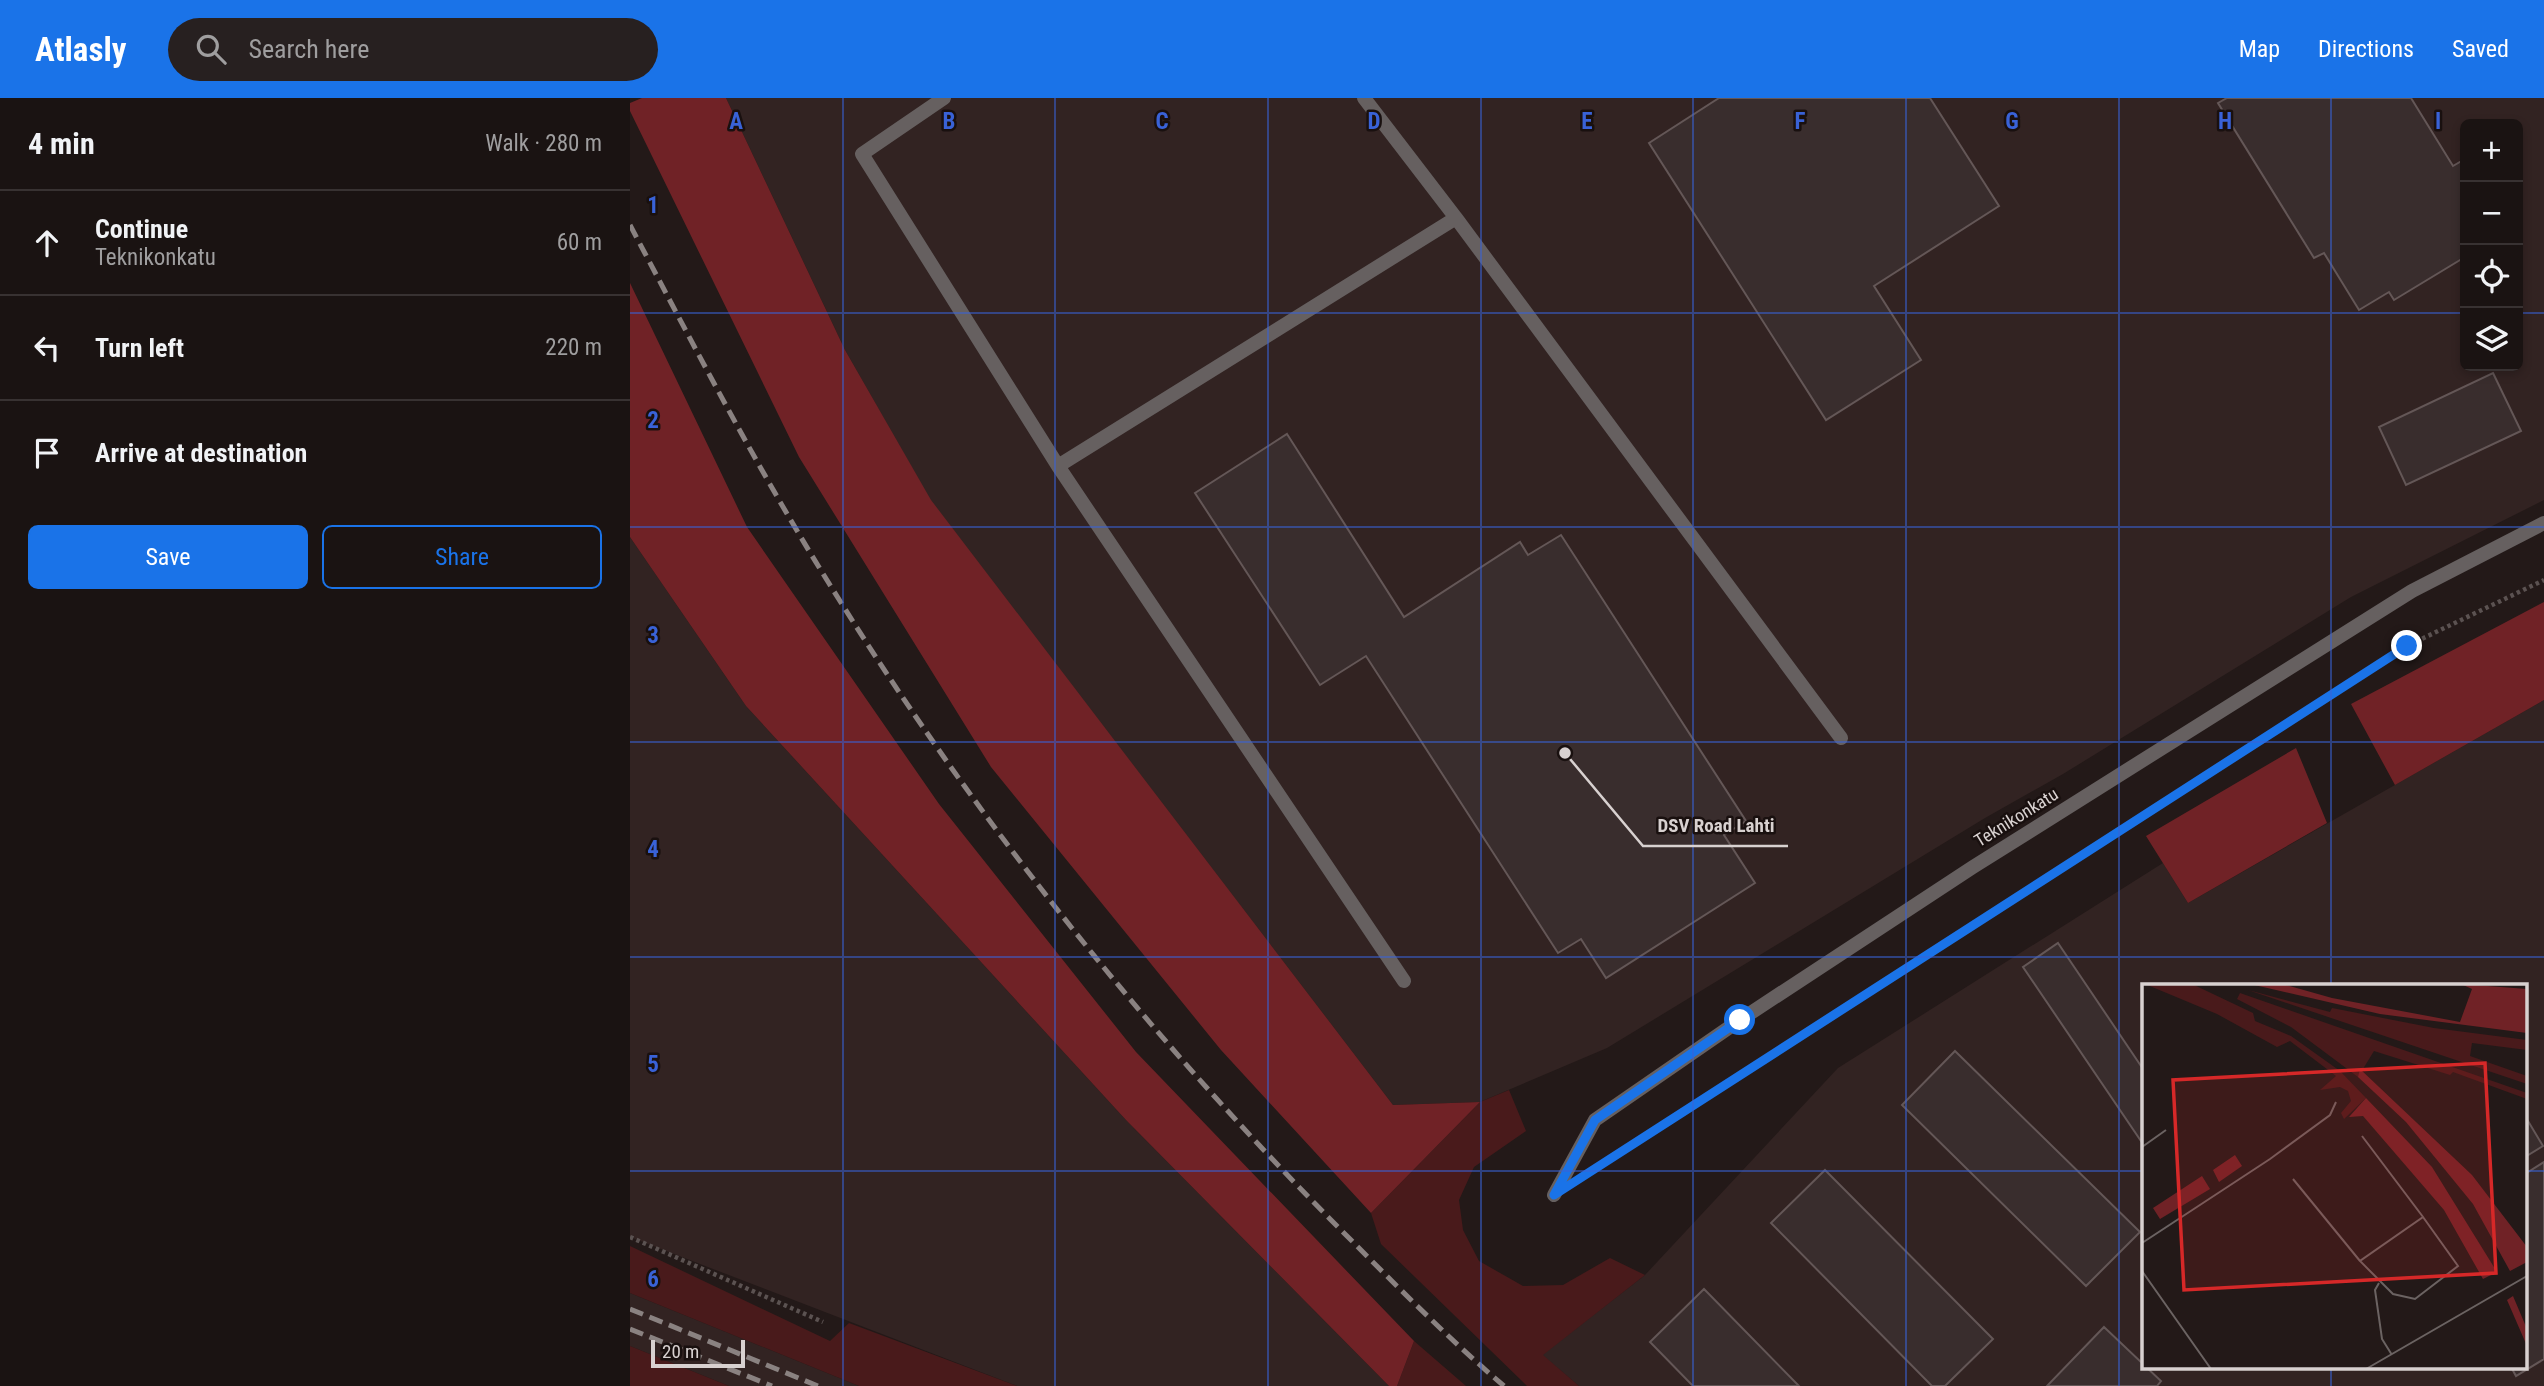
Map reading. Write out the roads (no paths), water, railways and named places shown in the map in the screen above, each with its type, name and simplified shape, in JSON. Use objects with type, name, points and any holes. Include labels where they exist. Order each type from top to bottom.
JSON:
[{"type":"street","points":[[944,98],[862,154],[1058,466],[1404,981]]},
{"type":"street","points":[[1364,98],[1841,738]]},
{"type":"street","points":[[1058,466],[1456,218]]},
{"type":"street","name":"Teknikonkatu","points":[[1554,1195],[1595,1120],[1740,1020],[1973,867],[2412,591],[2544,523]]},
{"type":"railway","points":[[630,225],[803,541],[884,670],[1000,835],[1125,994],[1259,1145],[1415,1304],[1504,1386]]},
{"type":"railway","points":[[630,1309],[818,1386]]},
{"type":"railway","points":[[630,1329],[772,1386]]},
{"type":"place","name":"DSV Road Lahti","points":[[1565,753]]}]
